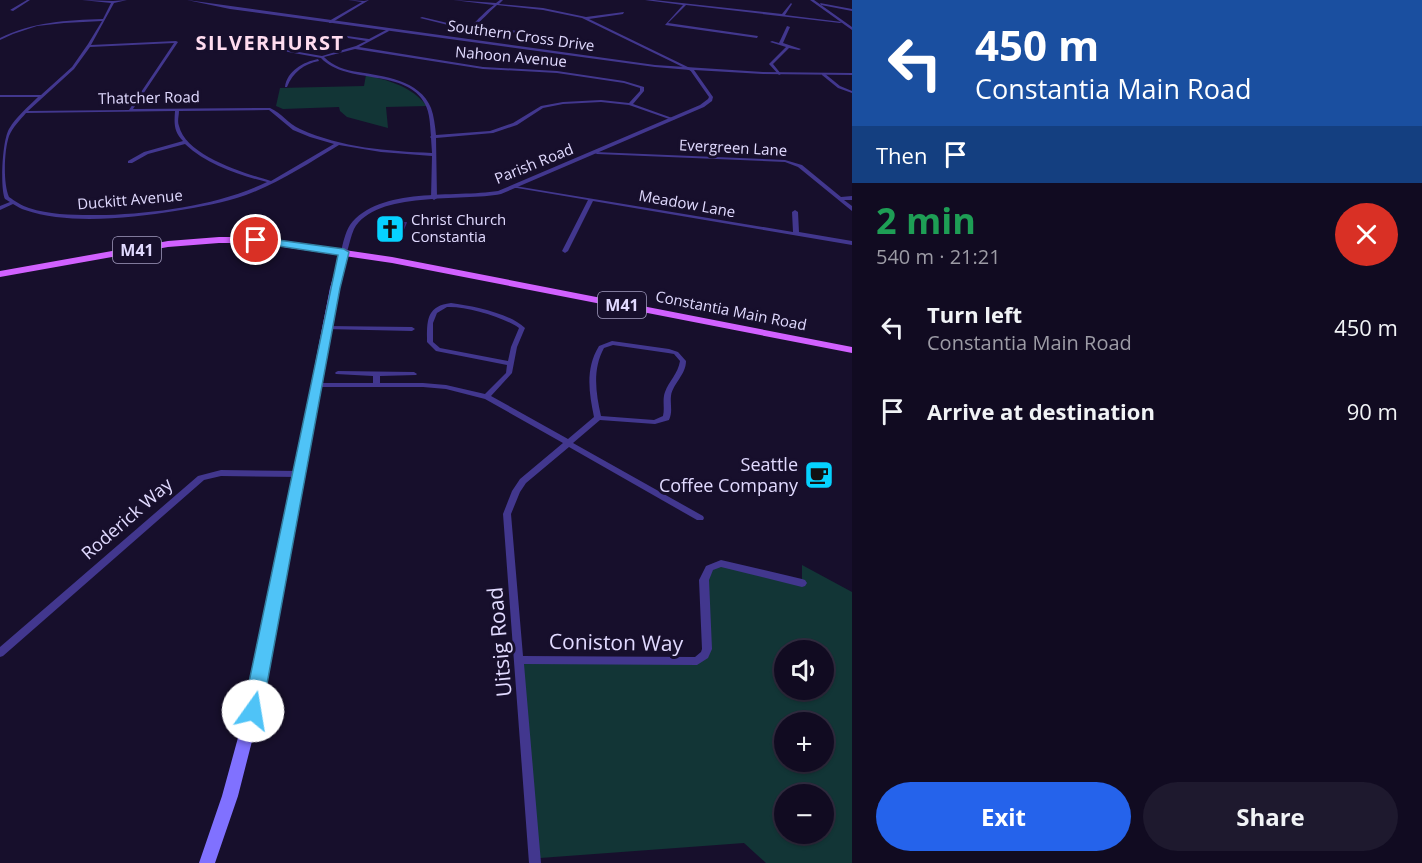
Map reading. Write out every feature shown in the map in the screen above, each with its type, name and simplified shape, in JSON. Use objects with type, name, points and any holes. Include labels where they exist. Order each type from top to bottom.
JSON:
[{"type":"main road","name":"Constantia Main Road","points":[[0,274],[201,241],[256,240],[344,252],[852,350]]},
{"type":"main road","points":[[207,863],[230,796],[257,694],[327,328],[344,252]]},
{"type":"street","points":[[12,10],[29,0]]},
{"type":"street","points":[[83,0],[113,2],[126,0]]},
{"type":"street","name":"Southern Cross Drive","points":[[189,0],[330,22],[692,70],[779,74],[852,74]]},
{"type":"street","points":[[349,0],[366,1]]},
{"type":"street","points":[[454,0],[543,9],[585,18],[692,70]]},
{"type":"street","points":[[471,28],[502,0]]},
{"type":"street","points":[[646,0],[840,22]]},
{"type":"street","points":[[697,6],[698,0]]},
{"type":"street","points":[[812,0],[821,4],[850,9]]},
{"type":"street","points":[[330,22],[366,1]]},
{"type":"street","points":[[13,202],[6,198],[1,187],[7,135],[27,112],[73,68],[90,46],[113,2]]},
{"type":"street","points":[[782,16],[790,4]]},
{"type":"street","points":[[821,4],[840,22],[852,29]]},
{"type":"street","points":[[685,5],[666,24],[757,37]]},
{"type":"street","points":[[585,18],[623,13]]},
{"type":"street","points":[[422,18],[471,28],[530,33]]},
{"type":"street","points":[[0,39],[15,32],[55,22],[104,20]]},
{"type":"street","points":[[779,74],[771,64],[788,47],[781,43],[788,27]]},
{"type":"street","points":[[286,86],[287,78],[307,63],[356,48],[388,30]]},
{"type":"street","points":[[348,37],[370,40]]},
{"type":"street","points":[[90,46],[176,42],[131,110]]},
{"type":"street","points":[[772,42],[799,49]]},
{"type":"street","points":[[247,44],[322,58],[338,70],[396,82],[421,96],[430,109],[434,155],[434,198]]},
{"type":"street","name":"Nahoon Avenue","points":[[356,48],[493,70],[564,73],[642,87],[642,91],[630,104]]},
{"type":"street","name":"Parish Road","points":[[344,252],[353,226],[369,212],[397,202],[480,197],[518,187],[607,149],[710,100],[710,92],[692,70]]},
{"type":"street","points":[[823,74],[838,87],[852,92]]},
{"type":"street","points":[[0,96],[43,96]]},
{"type":"street","points":[[432,137],[472,135],[503,129],[523,120],[538,109],[553,104],[601,101],[630,104],[673,119]]},
{"type":"street","name":"Thatcher Road","points":[[27,112],[272,109],[293,128],[338,144]]},
{"type":"street","points":[[177,110],[176,124],[186,142],[224,167],[271,182]]},
{"type":"street","points":[[130,162],[146,153],[186,142]]},
{"type":"street","points":[[338,144],[371,151],[434,155]]},
{"type":"street","name":"Duckitt Avenue","points":[[13,202],[34,212],[50,215],[99,217],[209,203],[239,196],[271,182],[338,144]]},
{"type":"street","points":[[607,149],[617,154]]},
{"type":"street","name":"Evergreen Lane","points":[[597,153],[785,161],[800,166],[852,209]]},
{"type":"street","name":"Meadow Lane","points":[[518,187],[852,243]]},
{"type":"street","points":[[840,199],[852,198]]},
{"type":"street","points":[[565,251],[591,200]]},
{"type":"street","points":[[0,208],[13,202]]},
{"type":"street","points":[[795,212],[796,234]]},
{"type":"street","points":[[486,398],[507,378],[511,364],[514,348],[522,332],[520,325],[508,319],[457,306],[445,305],[434,312],[430,323],[430,342],[438,350],[511,364]]},
{"type":"street","points":[[327,328],[412,329]]},
{"type":"street","points":[[612,343],[669,351],[683,361],[683,367],[668,393],[669,414],[666,418],[655,422],[598,418],[592,380],[594,361],[601,347],[612,343]]},
{"type":"street","points":[[339,373],[414,374]]},
{"type":"street","points":[[376,385],[377,374]]},
{"type":"street","points":[[316,385],[446,387],[486,398],[700,518]]},
{"type":"street","name":"Uitsig Road","points":[[535,863],[507,514],[513,497],[523,481],[598,418]]},
{"type":"street","name":"Roderick Way","points":[[0,653],[201,477],[221,472],[300,474]]},
{"type":"street","name":"Coniston Way","points":[[520,660],[697,661],[705,655],[707,649],[704,580],[709,568],[721,563],[802,583]]},
{"type":"green space","points":[[366,75],[407,89],[427,106],[386,107],[388,128],[347,117],[339,107],[283,109],[276,106],[280,88],[364,86]]},
{"type":"green space","points":[[714,565],[802,582],[802,565],[852,592],[852,863],[766,863],[744,843],[540,858],[520,660],[702,659],[704,580]]},
{"type":"building","points":[[397,222],[406,223],[401,235],[398,238],[389,237]]},
{"type":"place","name":"Christ Church Constantia","points":[[390,229]]},
{"type":"place","name":"Seattle Coffee Company","points":[[819,475]]},
{"type":"district","name":"SILVERHURST","points":[[270,43]]},
{"type":"route","points":[[253,711],[334,288],[344,252],[256,240]]}]
